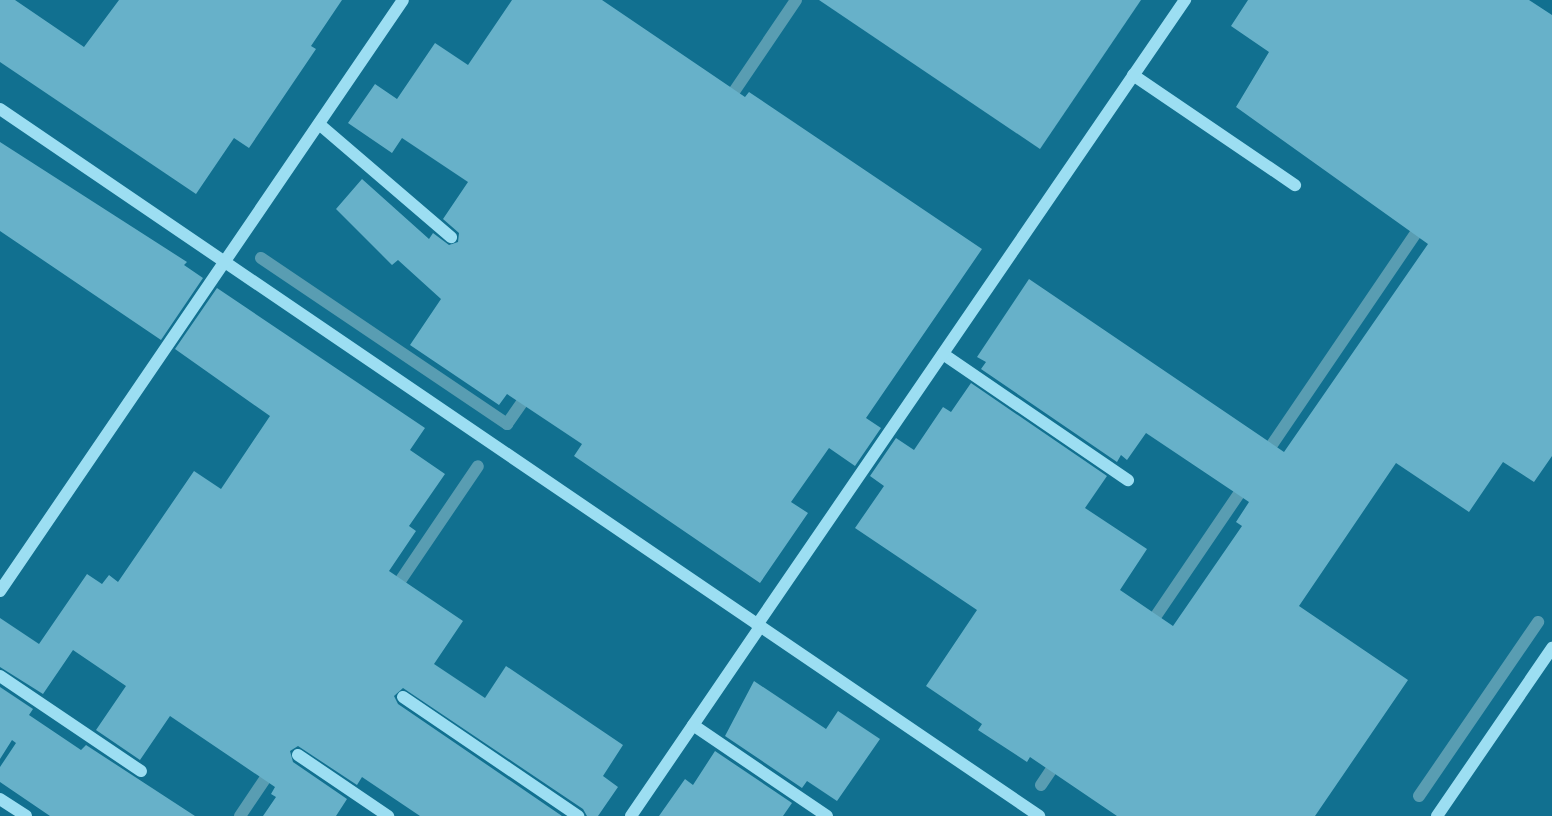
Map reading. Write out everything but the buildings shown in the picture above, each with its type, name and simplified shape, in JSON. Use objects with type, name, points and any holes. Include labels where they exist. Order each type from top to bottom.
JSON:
[{"type":"street","points":[[0,592],[403,0]]},
{"type":"street","points":[[631,816],[1185,0]]},
{"type":"street","points":[[1133,75],[1295,185]]},
{"type":"street","points":[[0,109],[223,265],[1039,816]]},
{"type":"street","points":[[319,124],[451,237]]},
{"type":"street","points":[[943,354],[1129,480]]},
{"type":"street","points":[[1437,816],[1552,648]]},
{"type":"street","points":[[0,676],[141,771]]},
{"type":"street","points":[[403,697],[578,816]]},
{"type":"street","points":[[693,725],[827,816]]},
{"type":"street","points":[[298,755],[388,816]]},
{"type":"street","points":[[0,799],[26,816]]},
{"type":"waterway","points":[[727,102],[796,0]]},
{"type":"waterway","points":[[1263,458],[1424,221]]},
{"type":"waterway","points":[[261,258],[507,424],[529,392]]},
{"type":"waterway","points":[[392,593],[478,466]]},
{"type":"waterway","points":[[1147,629],[1247,482]]},
{"type":"waterway","points":[[1419,796],[1538,622]]},
{"type":"waterway","points":[[1041,785],[1058,760]]},
{"type":"waterway","points":[[240,816],[273,767]]}]
